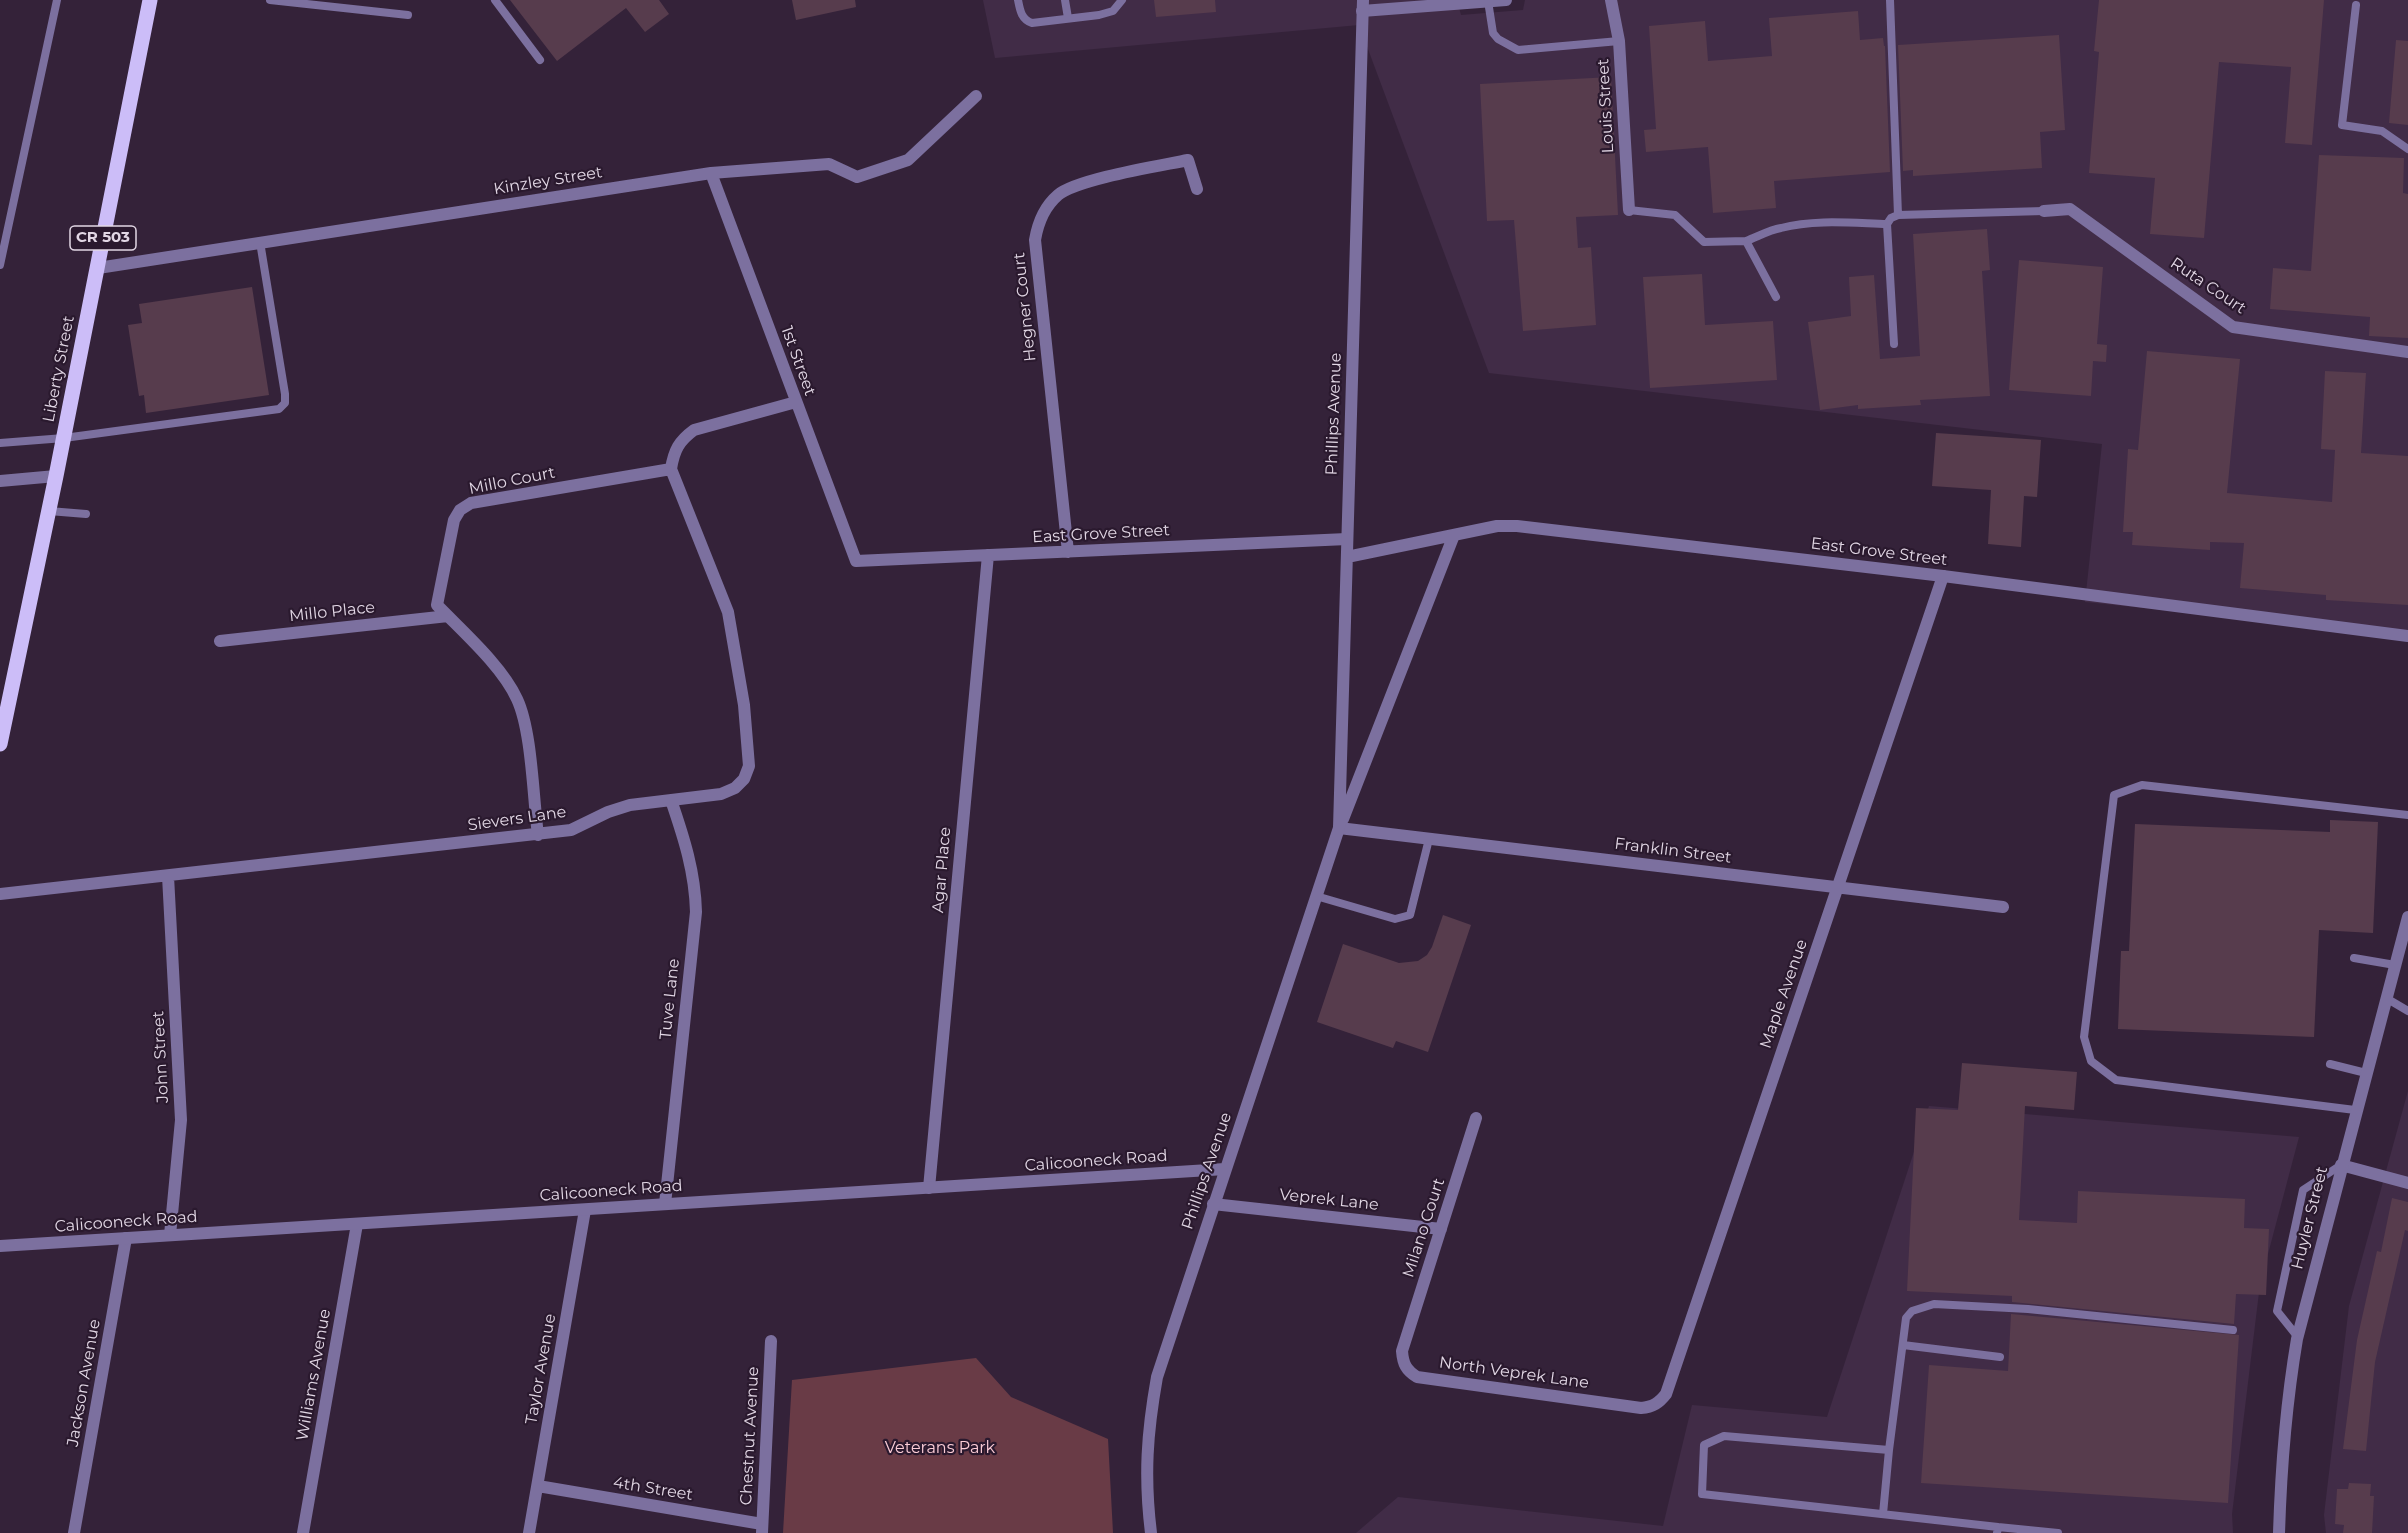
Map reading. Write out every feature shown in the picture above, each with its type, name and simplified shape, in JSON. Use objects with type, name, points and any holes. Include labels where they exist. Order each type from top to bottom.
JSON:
[{"type":"main road","name":"Liberty Street","points":[[1,738],[64,438],[150,0]]},
{"type":"street","points":[[1363,5],[1506,0]]},
{"type":"street","name":"Louis Street","points":[[1611,0],[1619,41],[1629,210]]},
{"type":"street","name":"Phillips Avenue","points":[[1339,828],[1363,5]]},
{"type":"street","name":"Kinzley Street","points":[[98,268],[711,173],[829,164],[857,177],[908,160],[975,96]]},
{"type":"street","name":"Hegner Court","points":[[1068,552],[1035,240],[1038,223],[1046,207],[1059,194],[1076,185],[1177,162],[1188,160],[1197,189]]},
{"type":"street","name":"1st Street","points":[[711,173],[856,561]]},
{"type":"street","name":"Ruta Court","points":[[2044,211],[2070,209],[2233,327],[2408,352]]},
{"type":"street","points":[[670,469],[673,452],[681,439],[694,430],[796,402]]},
{"type":"street","name":"Millo Court","points":[[538,835],[525,728],[518,700],[505,678],[437,605],[454,520],[460,510],[471,503],[670,469]]},
{"type":"street","name":"Sievers Lane","points":[[0,894],[538,835],[571,830],[608,812],[630,805],[721,794],[735,788],[744,779],[750,756],[728,612],[670,469]]},
{"type":"street","points":[[0,481],[56,476]]},
{"type":"street","name":"East Grove Street","points":[[1347,557],[1497,526],[1517,526],[1943,576],[2408,636]]},
{"type":"street","name":"Phillips Avenue","points":[[1151,1533],[1146,1463],[1148,1423],[1157,1377],[1339,828],[1454,535]]},
{"type":"street","name":"East Grove Street","points":[[856,561],[1347,539]]},
{"type":"street","name":"Agar Place","points":[[929,1188],[988,555]]},
{"type":"street","name":"Maple Avenue","points":[[1641,1408],[1659,1403],[1666,1394],[1943,576]]},
{"type":"street","name":"Millo Place","points":[[220,641],[448,616]]},
{"type":"street","name":"Tuve Lane","points":[[665,1204],[696,912],[695,884],[689,852],[671,800]]},
{"type":"street","name":"Franklin Street","points":[[1339,828],[2003,907]]},
{"type":"street","name":"John Street","points":[[168,876],[181,1120],[170,1235]]},
{"type":"street","name":"Huyler Street","points":[[2279,1533],[2281,1465],[2286,1413],[2298,1336],[2355,1110],[2408,917]]},
{"type":"street","name":"Milano Court","points":[[1403,1348],[1476,1118]]},
{"type":"street","points":[[2341,1165],[2408,1183]]},
{"type":"street","name":"Calicooneck Road","points":[[0,1246],[1225,1169]]},
{"type":"street","name":"Veprek Lane","points":[[1213,1204],[1441,1229]]},
{"type":"street","name":"Taylor Avenue","points":[[530,1533],[585,1210]]},
{"type":"street","name":"Williams Avenue","points":[[303,1533],[357,1224]]},
{"type":"street","name":"Jackson Avenue","points":[[74,1533],[126,1238]]},
{"type":"street","name":"Chestnut Avenue","points":[[762,1528],[771,1341]]},
{"type":"street","name":"North Veprek Lane","points":[[1403,1348],[1403,1362],[1408,1371],[1417,1377],[1641,1408]]},
{"type":"street","name":"4th Street","points":[[538,1486],[762,1528]]},
{"type":"lane","points":[[0,265],[57,0]]},
{"type":"lane","points":[[270,0],[352,5],[408,15]]},
{"type":"lane","points":[[495,0],[540,60]]},
{"type":"lane","points":[[1018,0],[1020,12],[1026,21],[1032,23],[1113,11],[1122,0]]},
{"type":"lane","points":[[1065,0],[1068,18]]},
{"type":"lane","points":[[1890,0],[1898,215]]},
{"type":"lane","points":[[1488,1],[1493,33],[1498,39],[1518,50],[1619,41]]},
{"type":"lane","points":[[2356,5],[2342,125],[2382,131],[2408,149]]},
{"type":"lane","points":[[1629,210],[1675,215],[1704,242],[1746,241],[1778,228],[1797,224],[1828,222],[1887,224]]},
{"type":"lane","points":[[1894,344],[1887,224],[1891,218],[1898,215],[2044,211]]},
{"type":"lane","points":[[1746,241],[1776,297]]},
{"type":"lane","points":[[0,443],[64,438],[279,409],[285,403],[285,394],[260,242]]},
{"type":"lane","points":[[49,511],[86,514]]},
{"type":"lane","points":[[2355,1110],[2116,1080],[2091,1060],[2084,1037],[2114,795],[2142,785],[2408,815]]},
{"type":"lane","points":[[1316,896],[1395,920],[1410,915],[1429,839]]},
{"type":"lane","points":[[2354,958],[2395,965]]},
{"type":"lane","points":[[2386,998],[2408,1011]]},
{"type":"lane","points":[[2330,1064],[2366,1073]]},
{"type":"lane","points":[[2298,1336],[2277,1311],[2303,1190],[2341,1165]]},
{"type":"lane","points":[[1882,1514],[1906,1318],[1912,1311],[1934,1304],[2028,1309],[2233,1330]]},
{"type":"lane","points":[[1903,1345],[2000,1357]]},
{"type":"lane","points":[[1889,1450],[1724,1436],[1704,1445],[1702,1494],[1882,1514],[1997,1530],[2058,1533]]},
{"type":"shaded area","points":[[983,0],[1457,0],[1461,15],[1523,10],[1525,0],[2408,0],[2408,635],[2085,602],[2102,444],[1489,373],[1359,25],[995,58]]},
{"type":"shaded area","points":[[2408,1091],[2408,1533],[2326,1533],[2324,1515],[2349,1306]]},
{"type":"shaded area","points":[[1929,1106],[2299,1137],[2260,1284],[2232,1514],[2233,1533],[1356,1533],[1398,1497],[1663,1526],[1692,1405],[1827,1417]]},
{"type":"green space","name":"Veterans Park","points":[[976,1358],[1011,1397],[1108,1439],[1113,1533],[783,1533],[792,1380]]},
{"type":"building","points":[[510,0],[659,0],[669,14],[645,32],[626,8],[557,61]]},
{"type":"building","points":[[792,0],[855,0],[856,7],[796,20]]},
{"type":"building","points":[[1154,0],[1215,0],[1216,12],[1156,17]]},
{"type":"building","points":[[2099,0],[2324,0],[2312,145],[2285,143],[2291,67],[2219,62],[2204,238],[2150,234],[2155,178],[2089,173],[2099,52],[2094,51]]},
{"type":"building","points":[[1858,11],[1860,40],[1883,38],[1885,46],[1890,172],[1774,181],[1776,208],[1713,213],[1708,147],[1646,152],[1644,130],[1656,129],[1649,26],[1705,21],[1708,61],[1772,56],[1769,18]]},
{"type":"building","points":[[2059,35],[2065,130],[2040,132],[2042,168],[1913,176],[1913,170],[1903,171],[1898,45]]},
{"type":"building","points":[[2396,40],[2408,41],[2408,125],[2389,123]]},
{"type":"building","points":[[1611,77],[1618,215],[1576,217],[1578,248],[1591,247],[1596,325],[1523,331],[1514,220],[1487,221],[1480,84]]},
{"type":"building","points":[[2319,155],[2404,158],[2403,193],[2408,194],[2408,338],[2369,336],[2370,317],[2270,309],[2273,268],[2311,271]]},
{"type":"building","points":[[1987,229],[1990,270],[1982,271],[1990,396],[1920,400],[1921,405],[1858,409],[1858,405],[1820,410],[1808,322],[1851,316],[1849,277],[1874,275],[1880,359],[1920,356],[1913,234]]},
{"type":"building","points":[[2019,260],[2103,267],[2097,344],[2107,345],[2106,362],[2093,361],[2091,396],[2009,390]]},
{"type":"building","points":[[1702,274],[1705,325],[1773,321],[1777,380],[1650,388],[1643,277]]},
{"type":"building","points":[[252,287],[269,395],[146,413],[144,395],[139,396],[128,325],[142,323],[139,304]]},
{"type":"building","points":[[2147,351],[2240,359],[2227,493],[2332,502],[2335,450],[2321,449],[2325,371],[2366,373],[2361,453],[2408,456],[2408,605],[2326,600],[2326,595],[2240,588],[2244,543],[2210,542],[2210,550],[2132,545],[2133,532],[2123,532],[2128,449],[2138,450]]},
{"type":"building","points":[[1936,433],[2041,440],[2037,497],[2024,496],[2021,547],[1988,544],[1991,490],[1932,486]]},
{"type":"building","points":[[2330,820],[2378,822],[2373,933],[2319,930],[2314,1037],[2118,1029],[2121,951],[2129,951],[2135,824],[2330,832]]},
{"type":"building","points":[[1443,915],[1471,925],[1428,1052],[1396,1041],[1393,1048],[1317,1022],[1343,944],[1399,963],[1418,961],[1427,955],[1432,947]]},
{"type":"building","points":[[1962,1063],[2077,1072],[2074,1110],[2025,1106],[2019,1220],[2077,1223],[2078,1191],[2245,1199],[2244,1228],[2269,1229],[2266,1295],[2236,1294],[2234,1324],[2012,1302],[2012,1296],[1907,1291],[1916,1108],[1958,1110]]},
{"type":"building","points":[[2392,1198],[2408,1202],[2408,1231],[2405,1230],[2375,1362],[2366,1451],[2343,1449],[2357,1340],[2377,1251],[2381,1252]]},
{"type":"building","points":[[2011,1314],[2239,1335],[2228,1503],[1921,1483],[1929,1365],[2008,1371]]},
{"type":"building","points":[[2349,1483],[2371,1484],[2370,1496],[2374,1496],[2372,1533],[2343,1533],[2344,1525],[2335,1524],[2337,1489],[2348,1489]]}]
